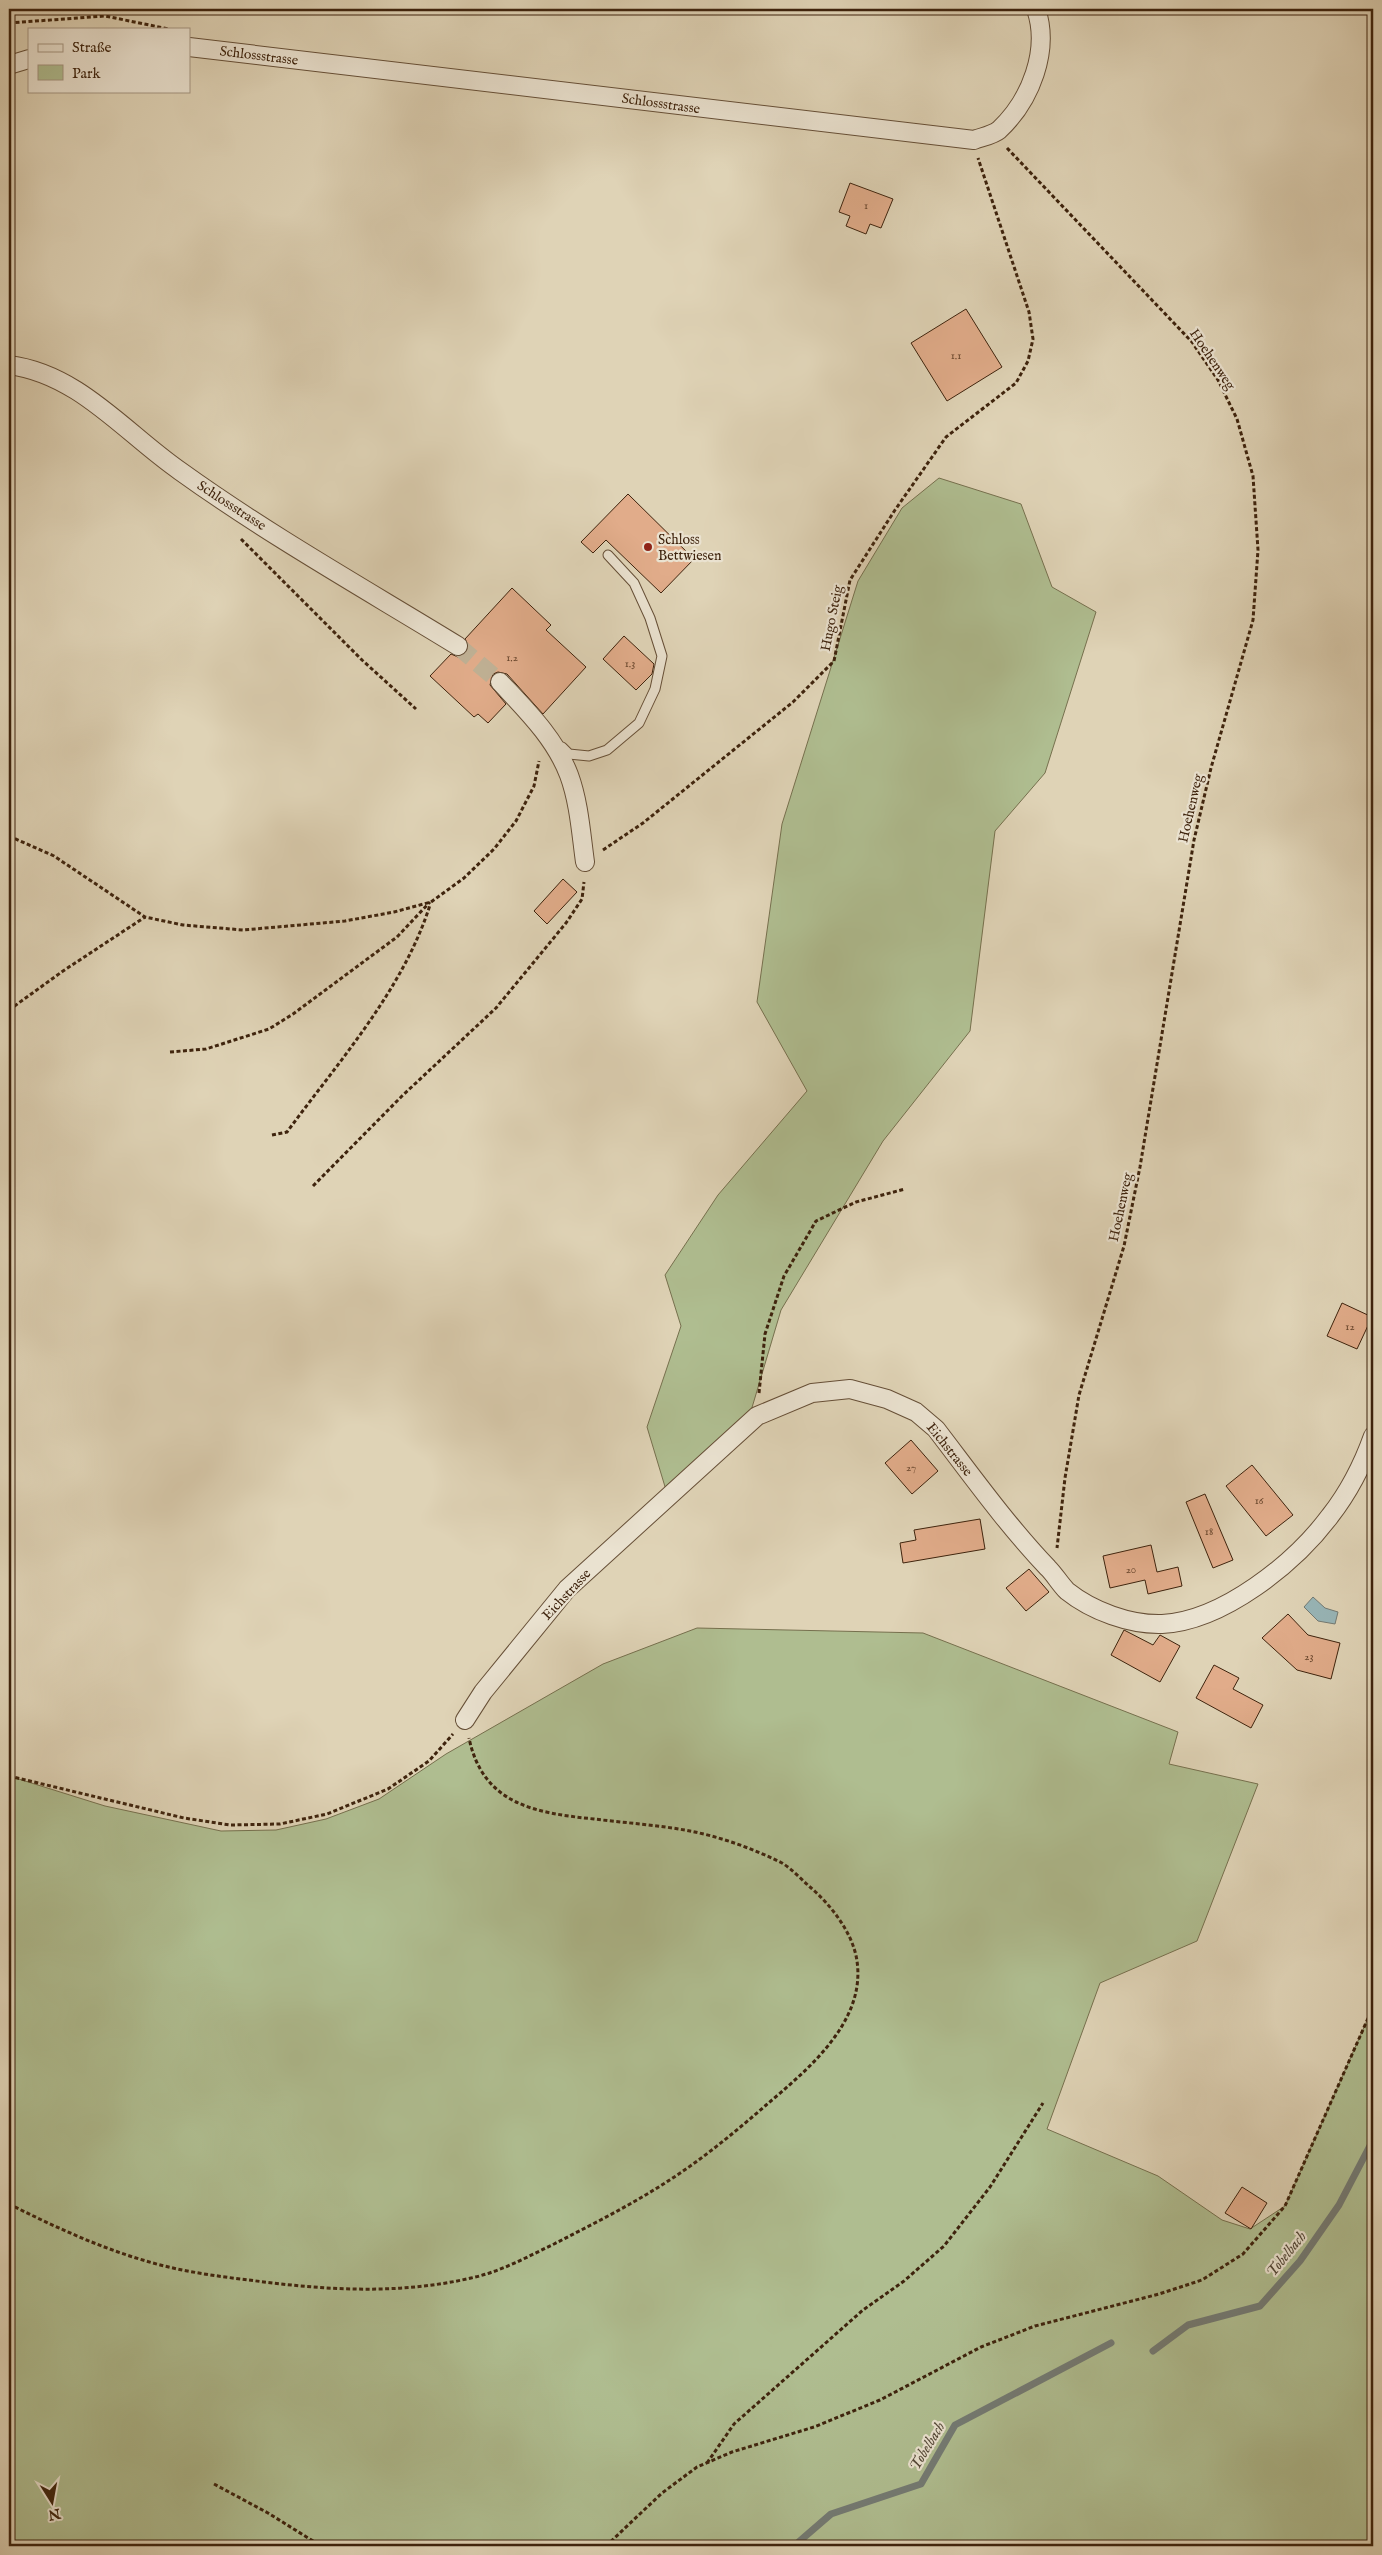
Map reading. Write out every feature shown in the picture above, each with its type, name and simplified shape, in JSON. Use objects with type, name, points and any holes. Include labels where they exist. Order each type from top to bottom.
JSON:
[{"type":"street","points":[[998,131],[1031,86],[1040,54],[1040,23],[1036,9]]},
{"type":"street","name":"Schlossstrasse","points":[[190,47],[974,140],[998,131]]},
{"type":"street","points":[[9,65],[28,59]]},
{"type":"street","name":"Schlossstrasse","points":[[9,365],[56,379],[91,400],[186,475],[458,646]]},
{"type":"street","points":[[500,682],[542,726],[569,774],[578,810],[585,862]]},
{"type":"street","name":"Eichstrasse","points":[[465,1720],[482,1692],[567,1589],[757,1416],[812,1393],[850,1389],[887,1399],[916,1412],[936,1429],[1026,1545],[1067,1590],[1092,1606],[1123,1619],[1162,1624],[1215,1610],[1260,1583],[1302,1550],[1331,1516],[1364,1460],[1373,1436]]},
{"type":"lane","points":[[542,726],[570,754],[589,756],[607,750],[639,723],[655,689],[662,656],[650,618],[634,583],[608,555]]},
{"type":"path","points":[[9,23],[105,16],[164,28]]},
{"type":"path","name":"Hoehenweg","points":[[998,131],[1009,151],[1192,342],[1218,380],[1236,419],[1253,476],[1258,550],[1253,620],[1210,768],[1194,840],[1140,1167],[1124,1246],[1079,1395],[1065,1478],[1053,1574]]},
{"type":"path","name":"Hugo Steig","points":[[585,862],[643,823],[794,702],[834,661],[850,580],[894,510],[946,437],[1016,383],[1028,361],[1033,338],[1029,312],[981,171],[974,140]]},
{"type":"path","points":[[235,533],[362,660],[416,709]]},
{"type":"path","points":[[170,1052],[206,1049],[269,1029],[301,1009],[397,938],[431,902],[464,878],[494,848],[516,821],[534,786],[539,761],[542,726]]},
{"type":"path","points":[[9,836],[54,856],[146,917],[183,925],[243,930],[345,920],[394,912],[431,902]]},
{"type":"path","points":[[313,1186],[402,1096],[496,1008],[540,957],[582,899],[585,862]]},
{"type":"path","points":[[272,1134],[287,1132],[361,1034],[420,937],[431,902]]},
{"type":"path","points":[[9,1010],[63,971],[146,917]]},
{"type":"path","points":[[757,1416],[765,1334],[784,1276],[816,1221],[856,1202],[905,1189]]},
{"type":"path","points":[[9,1776],[184,1818],[230,1825],[280,1824],[328,1814],[388,1789],[429,1761],[465,1720]]},
{"type":"path","points":[[9,2204],[85,2240],[149,2262],[217,2276],[306,2288],[378,2290],[439,2284],[474,2278],[510,2265],[584,2229],[667,2182],[744,2125],[808,2069],[842,2026],[856,1995],[857,1961],[846,1930],[822,1897],[785,1865],[734,1843],[692,1831],[546,1814],[516,1804],[498,1791],[480,1771],[470,1748],[465,1720]]},
{"type":"path","points":[[606,2546],[662,2493],[696,2467],[732,2452],[814,2427],[880,2400],[981,2347],[1035,2326],[1159,2294],[1202,2280],[1244,2254],[1284,2206],[1373,2007]]},
{"type":"path","points":[[707,2463],[734,2424],[863,2310],[904,2281],[944,2246],[990,2187],[1043,2103]]},
{"type":"path","points":[[214,2484],[268,2513],[321,2546]]},
{"type":"path","points":[[1362,2546],[1373,2539]]},
{"type":"green space","points":[[939,478],[1021,504],[1052,587],[1096,612],[1045,773],[995,831],[970,1031],[883,1141],[781,1310],[748,1421],[666,1490],[647,1427],[681,1326],[665,1275],[718,1195],[807,1091],[757,1002],[782,824],[858,581],[902,508]]},
{"type":"green space","points":[[697,1628],[923,1633],[1178,1732],[1169,1764],[1258,1784],[1197,1941],[1100,1983],[1047,2129],[1158,2176],[1222,2220],[1250,2229],[1285,2206],[1373,2007],[1373,2546],[9,2546],[9,1776],[105,1806],[221,1831],[276,1830],[326,1819],[379,1799],[446,1754],[603,1664]]},
{"type":"water","points":[[1313,1597],[1325,1608],[1338,1612],[1335,1624],[1318,1621],[1304,1607]]},
{"type":"building","points":[[850,183],[893,199],[881,228],[870,224],[866,234],[846,226],[850,216],[839,212]]},
{"type":"building","points":[[966,309],[1002,367],[947,401],[911,343]]},
{"type":"building","name":"Schloss Bettwiesen","points":[[628,494],[694,559],[661,593],[606,540],[593,553],[581,542]]},
{"type":"building","points":[[512,588],[551,625],[546,630],[586,667],[543,714],[507,674],[498,672],[493,674],[490,685],[506,704],[488,723],[478,714],[474,717],[430,676],[451,654],[458,657],[467,652],[469,646],[465,639]]},
{"type":"building","points":[[624,636],[654,664],[652,674],[636,690],[603,659]]},
{"type":"building","points":[[563,879],[577,892],[547,924],[534,911]]},
{"type":"building","points":[[1342,1303],[1372,1317],[1357,1349],[1327,1336]]},
{"type":"building","points":[[911,1440],[938,1471],[912,1494],[885,1463]]},
{"type":"building","points":[[1252,1465],[1293,1515],[1266,1536],[1226,1486]]},
{"type":"building","points":[[1205,1494],[1233,1560],[1213,1568],[1186,1502]]},
{"type":"building","points":[[980,1519],[985,1549],[903,1563],[900,1543],[916,1540],[914,1530]]},
{"type":"building","points":[[1151,1545],[1157,1572],[1178,1567],[1182,1586],[1148,1594],[1145,1580],[1110,1588],[1103,1556]]},
{"type":"building","points":[[1029,1569],[1049,1592],[1026,1611],[1006,1588]]},
{"type":"building","points":[[1288,1614],[1308,1635],[1340,1643],[1331,1679],[1297,1670],[1262,1638]]},
{"type":"building","points":[[1124,1630],[1153,1645],[1160,1635],[1180,1646],[1160,1682],[1111,1655]]},
{"type":"building","points":[[1214,1665],[1239,1678],[1233,1689],[1263,1705],[1251,1728],[1196,1698]]},
{"type":"building","points":[[1242,2187],[1267,2203],[1251,2229],[1225,2213]]},
{"type":"waterway","name":"Tobelbach","points":[[1153,2351],[1188,2325],[1260,2306],[1300,2261],[1339,2205],[1373,2140]]},
{"type":"waterway","name":"Tobelbach","points":[[794,2546],[831,2514],[921,2484],[955,2425],[1111,2343]]},
{"type":"tunnel","points":[[458,646],[500,682]]},
{"type":"place","name":"Schloss Bettwiesen","points":[[648,547]]}]
